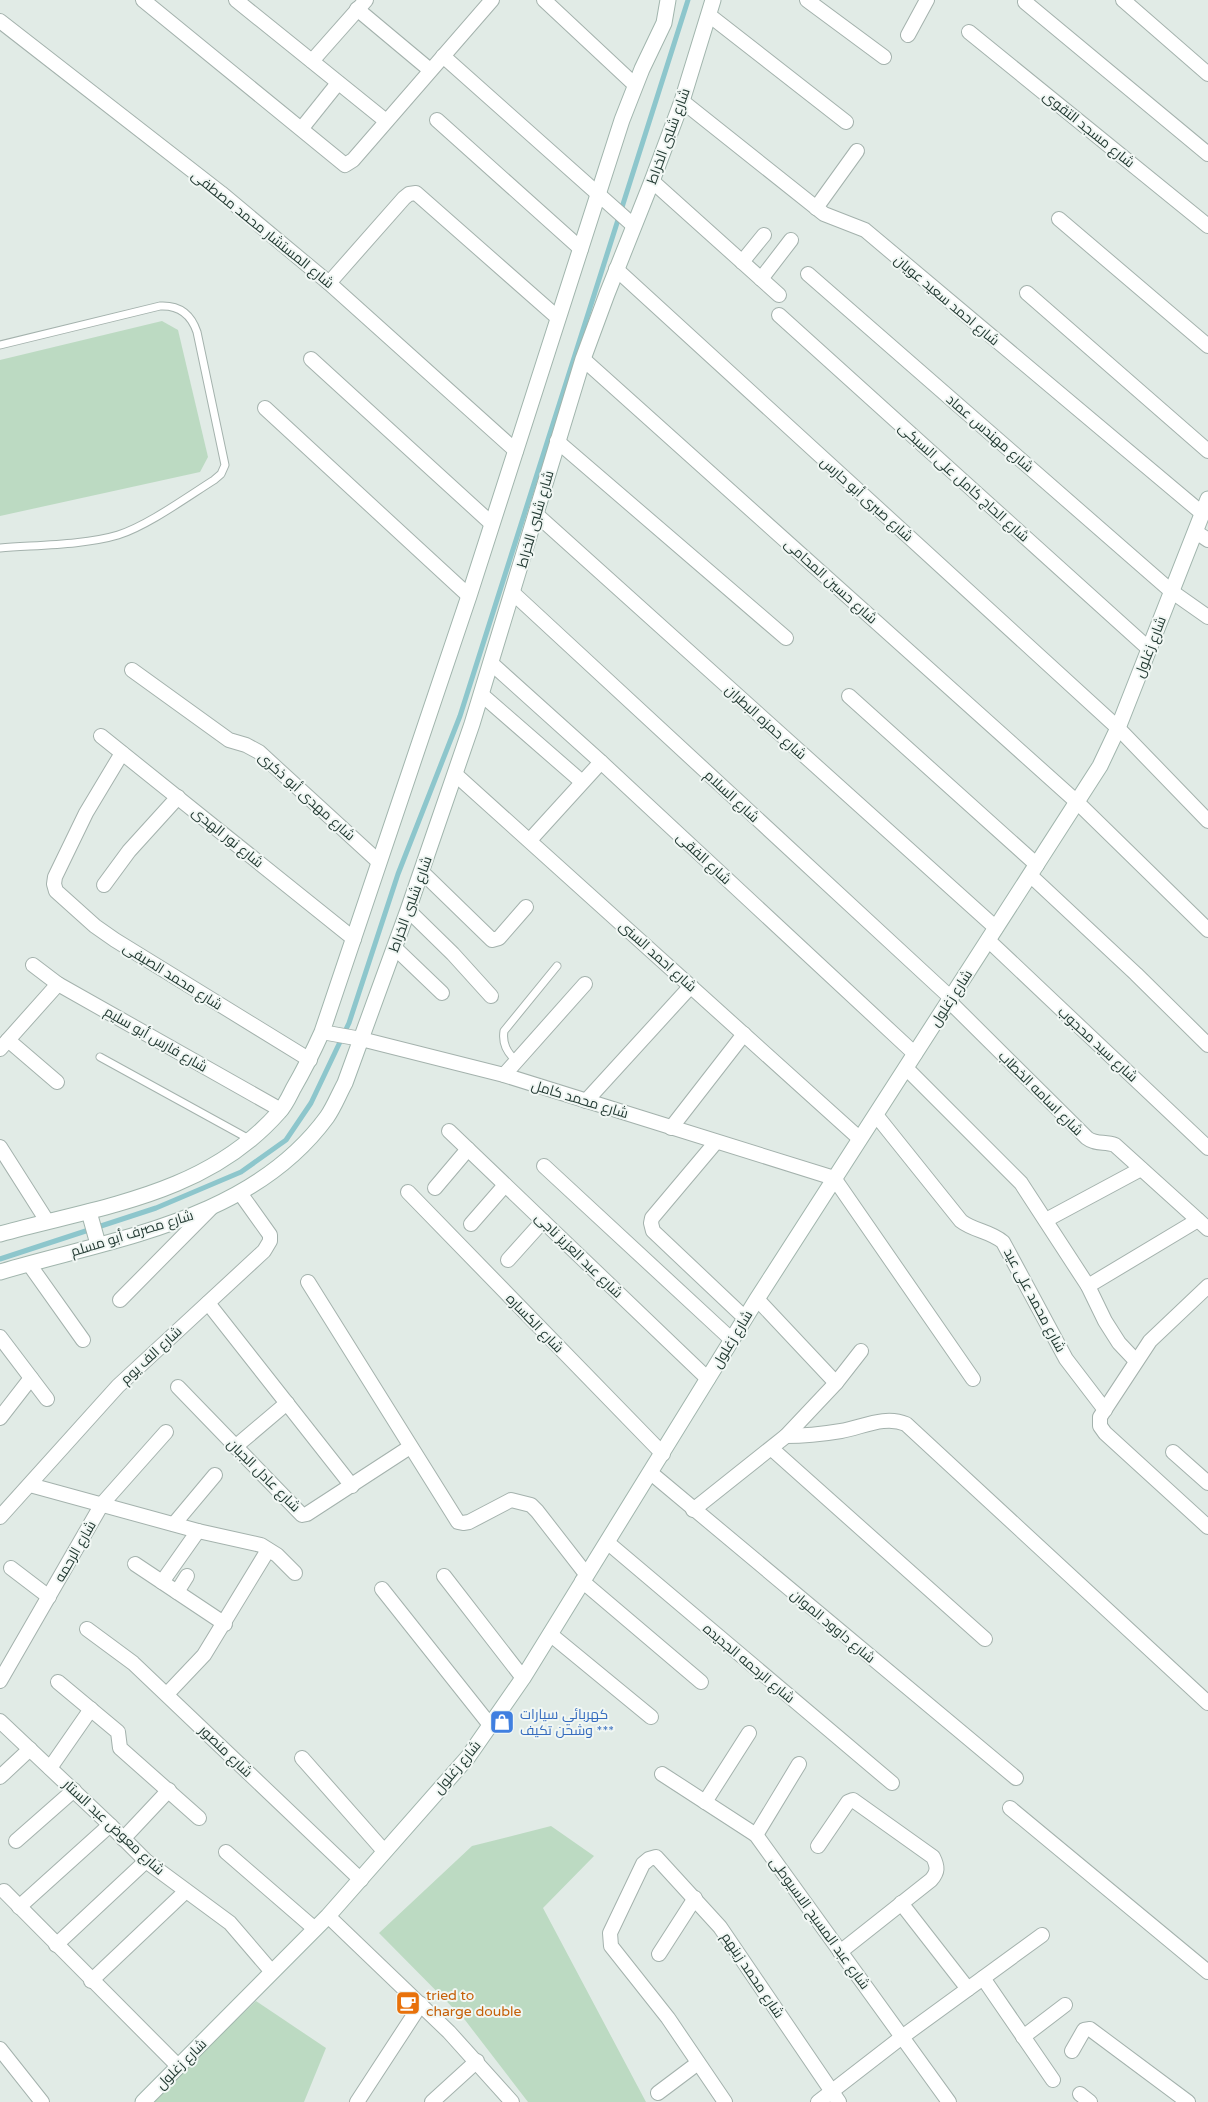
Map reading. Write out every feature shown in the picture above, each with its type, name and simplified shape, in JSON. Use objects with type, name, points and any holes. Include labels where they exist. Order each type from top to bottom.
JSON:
[{"type":"street","points":[[143,0],[345,165],[353,160],[492,0]]},
{"type":"street","points":[[236,0],[386,121]]},
{"type":"street","points":[[544,0],[635,85]]},
{"type":"street","points":[[0,1234],[47,1221],[90,1218],[179,1184],[217,1165],[251,1140],[281,1110],[326,1033],[354,938],[469,596],[581,248],[603,198],[635,85],[664,23],[668,0]]},
{"type":"street","name":"شارع شلبى الخراط","points":[[356,1038],[395,948],[422,872],[513,593],[583,359],[616,270],[630,222],[652,181],[682,101],[713,0]]},
{"type":"street","points":[[807,0],[884,57]]},
{"type":"street","points":[[1123,0],[1208,74]]},
{"type":"street","points":[[908,35],[926,1]]},
{"type":"street","points":[[1025,2],[1208,154]]},
{"type":"street","points":[[312,61],[362,5],[430,70]]},
{"type":"street","points":[[709,15],[846,122]]},
{"type":"street","name":"شارع المستشار محمد مصطفى","points":[[0,21],[221,193],[329,283],[516,451]]},
{"type":"street","name":"شارع مسجد التقوى","points":[[969,32],[1208,226]]},
{"type":"street","points":[[443,56],[630,222]]},
{"type":"street","points":[[302,128],[338,83]]},
{"type":"street","name":"شارع احمد سعيد عويان","points":[[682,101],[816,208],[831,218],[865,230],[1203,514]]},
{"type":"street","points":[[437,120],[581,248]]},
{"type":"street","points":[[816,208],[857,151]]},
{"type":"street","points":[[652,181],[779,295]]},
{"type":"street","points":[[329,283],[404,198],[409,194],[416,193],[558,318]]},
{"type":"street","points":[[1059,219],[1208,346]]},
{"type":"street","points":[[742,262],[764,235]]},
{"type":"street","points":[[761,279],[791,240]]},
{"type":"street","name":"شارع صبرى أبو حارس","points":[[616,270],[1118,728],[1208,821]]},
{"type":"street","name":"شارع مهندس عماد","points":[[808,274],[1171,591],[1208,618]]},
{"type":"street","points":[[1027,293],[1208,451]]},
{"type":"street","name":"شارع الحاج كامل على السبكى","points":[[780,315],[1149,649]]},
{"type":"street","points":[[311,359],[492,524]]},
{"type":"street","name":"شارع حسين المحامى","points":[[583,359],[1078,802],[1208,930]]},
{"type":"street","points":[[265,408],[469,596]]},
{"type":"street","points":[[558,441],[786,638]]},
{"type":"street","name":"شارع زغلول","points":[[143,2102],[328,1916],[361,1880],[384,1851],[468,1757],[523,1678],[663,1454],[756,1299],[1100,766],[1118,728],[1171,591],[1202,536],[1203,514],[1208,499]]},
{"type":"street","name":"شارع حمزه البطران","points":[[537,515],[992,934]]},
{"type":"street","name":"شارع السلام","points":[[513,593],[950,1000]]},
{"type":"street","name":"شارع الفقى","points":[[491,663],[601,762],[915,1054]]},
{"type":"street","name":"شارع مهدى أبو ذكرى","points":[[132,670],[229,740],[246,745],[259,752],[379,862]]},
{"type":"street","points":[[481,694],[582,782]]},
{"type":"street","points":[[849,696],[1034,870],[1208,1045]]},
{"type":"street","name":"شارع نور الهدى","points":[[101,736],[354,938]]},
{"type":"street","name":"شارع محمد الصيفى","points":[[122,753],[86,813],[55,877],[56,892],[95,926],[115,940],[310,1060]]},
{"type":"street","points":[[530,840],[601,762]]},
{"type":"street","name":"شارع احمد السنى","points":[[455,774],[860,1139]]},
{"type":"street","points":[[104,885],[129,851],[178,797]]},
{"type":"street","points":[[422,872],[492,940],[499,938],[526,907]]},
{"type":"street","points":[[408,910],[453,954],[491,996]]},
{"type":"street","name":"شارع سيد محجوب","points":[[992,934],[1208,1148]]},
{"type":"street","points":[[395,948],[442,993]]},
{"type":"street","name":"شارع فارس أبو سليم","points":[[33,965],[58,984],[281,1110]]},
{"type":"street","points":[[58,984],[4,1044],[58,1082]]},
{"type":"street","points":[[504,1075],[584,984]]},
{"type":"street","points":[[586,1101],[691,986]]},
{"type":"street","name":"شارع اسامه الخطاب","points":[[950,1000],[1087,1138],[1097,1143],[1115,1145],[1203,1224]]},
{"type":"street","name":"شارع محمد كامل","points":[[326,1033],[356,1038],[504,1075],[834,1178]]},
{"type":"street","points":[[671,1128],[744,1034]]},
{"type":"street","name":"شارع مصرف أبو مسلم","points":[[0,1272],[97,1242],[182,1220],[240,1193],[272,1171],[302,1146],[327,1116],[345,1084],[356,1038]]},
{"type":"street","points":[[906,1068],[1011,1172],[1030,1195],[1088,1286],[1105,1321],[1119,1343],[1136,1361]]},
{"type":"street","name":"شارع محمد على عيد","points":[[876,1115],[961,1221],[968,1226],[996,1236],[1003,1242],[1066,1359],[1105,1410]]},
{"type":"street","name":"شارع عبد العزيز ناجى","points":[[449,1131],[708,1379]]},
{"type":"street","points":[[716,1142],[652,1218],[651,1223],[653,1231],[745,1318]]},
{"type":"street","points":[[0,1147],[47,1221]]},
{"type":"street","points":[[436,1188],[468,1150]]},
{"type":"street","points":[[544,1166],[732,1340]]},
{"type":"street","points":[[1046,1220],[1142,1169]]},
{"type":"street","points":[[834,1178],[973,1379]]},
{"type":"street","points":[[471,1224],[505,1184]]},
{"type":"street","name":"شارع الكساره","points":[[408,1192],[663,1454]]},
{"type":"street","name":"شارع الف يوم","points":[[0,1517],[118,1386],[264,1251],[270,1241],[270,1235],[240,1193]]},
{"type":"street","points":[[120,1300],[212,1207]]},
{"type":"street","points":[[90,1218],[97,1242]]},
{"type":"street","points":[[508,1260],[543,1221]]},
{"type":"street","points":[[1088,1286],[1203,1224]]},
{"type":"street","points":[[29,1264],[83,1340]]},
{"type":"street","points":[[308,1282],[458,1522],[463,1524],[469,1522],[511,1500],[531,1505],[540,1514],[584,1578],[701,1682]]},
{"type":"street","points":[[1208,1286],[1150,1341],[1100,1417],[1100,1426],[1105,1433],[1208,1527]]},
{"type":"street","points":[[756,1299],[836,1383]]},
{"type":"street","points":[[208,1303],[352,1486]]},
{"type":"street","points":[[0,1337],[47,1399]]},
{"type":"street","points":[[693,1510],[786,1436],[836,1383],[861,1351]]},
{"type":"street","points":[[0,1418],[31,1378]]},
{"type":"street","name":"شارع عادل الجبان","points":[[178,1387],[302,1515],[307,1514],[352,1486],[410,1447]]},
{"type":"street","points":[[235,1446],[287,1403]]},
{"type":"street","points":[[786,1436],[841,1431],[888,1420],[906,1424],[1208,1703]]},
{"type":"street","name":"شارع الرحمه","points":[[0,1681],[102,1504],[166,1432]]},
{"type":"street","points":[[772,1449],[985,1638]]},
{"type":"street","points":[[1173,1452],[1208,1483]]},
{"type":"street","name":"شارع داوود الموان","points":[[651,1473],[1016,1778]]},
{"type":"street","points":[[174,1524],[215,1475]]},
{"type":"street","points":[[30,1485],[174,1524],[261,1545],[295,1572]]},
{"type":"street","points":[[162,1582],[198,1530]]},
{"type":"street","name":"شارع الرحمه الجديده","points":[[607,1542],[892,1783]]},
{"type":"street","points":[[167,1694],[204,1655],[268,1550]]},
{"type":"street","points":[[135,1564],[224,1624]]},
{"type":"street","points":[[11,1568],[49,1597]]},
{"type":"street","points":[[177,1592],[187,1576]]},
{"type":"street","points":[[444,1576],[523,1678]]},
{"type":"street","points":[[382,1589],[490,1724]]},
{"type":"street","name":"شارع منصور","points":[[87,1629],[133,1662],[361,1880]]},
{"type":"street","points":[[550,1634],[651,1717]]},
{"type":"street","points":[[58,1682],[118,1732],[120,1748],[199,1818]]},
{"type":"street","points":[[50,1768],[91,1709]]},
{"type":"street","name":"شارع معوض عبد الستار","points":[[0,1721],[146,1861],[230,1923],[272,1972]]},
{"type":"street","points":[[704,1802],[749,1733]]},
{"type":"street","points":[[0,1777],[30,1749]]},
{"type":"street","points":[[302,1758],[384,1851]]},
{"type":"street","points":[[756,1835],[799,1764]]},
{"type":"street","name":"شارع عبد المسيح الاسيوطى","points":[[662,1774],[756,1835],[949,2102]]},
{"type":"street","points":[[16,1841],[74,1790]]},
{"type":"street","points":[[123,1839],[168,1790]]},
{"type":"street","points":[[818,1846],[848,1802],[853,1800],[933,1858],[937,1865],[936,1873],[840,1952]]},
{"type":"street","points":[[1010,1808],[1208,1972]]},
{"type":"street","points":[[19,1907],[110,1825]]},
{"type":"street","points":[[226,1852],[315,1929]]},
{"type":"street","name":"شارع محمد زينهم","points":[[698,2063],[668,2018],[615,1951],[610,1940],[610,1934],[643,1864],[649,1859],[656,1857],[695,1898],[730,1941],[835,2097]]},
{"type":"street","points":[[56,1945],[146,1861]]},
{"type":"street","points":[[4,1891],[91,1981],[178,2066]]},
{"type":"street","points":[[91,1981],[186,1891]]},
{"type":"street","points":[[658,1954],[695,1898]]},
{"type":"street","points":[[901,1903],[968,1989]]},
{"type":"street","points":[[328,1916],[421,2004],[476,2060],[512,2102]]},
{"type":"street","points":[[818,2102],[835,2097],[902,2037],[1042,1935]]},
{"type":"street","points":[[983,1978],[1053,2080]]},
{"type":"street","points":[[357,2102],[421,2004]]},
{"type":"street","points":[[1023,2037],[1065,2006]]},
{"type":"street","points":[[1072,2051],[1084,2030],[1090,2029],[1188,2102]]},
{"type":"street","points":[[0,2049],[39,2101]]},
{"type":"street","points":[[432,2102],[476,2060]]},
{"type":"street","points":[[658,2093],[698,2063],[725,2102]]},
{"type":"lane","points":[[0,345],[160,306],[176,308],[190,317],[197,332],[225,465],[221,474],[214,480],[143,523],[119,534],[92,540],[0,548]]},
{"type":"lane","points":[[516,1061],[508,1052],[502,1040],[504,1031],[557,966]]},
{"type":"lane","points":[[100,1057],[251,1140]]},
{"type":"green space","points":[[162,321],[178,330],[208,457],[200,472],[0,516],[0,360]]},
{"type":"green space","points":[[551,1826],[594,1856],[543,1908],[646,2102],[528,2102],[465,2020],[379,1933],[472,1846]]},
{"type":"green space","points":[[256,2001],[326,2048],[304,2102],[150,2102]]},
{"type":"waterway","points":[[0,1259],[156,1208],[241,1172],[286,1140],[311,1103],[349,1023],[398,874],[460,716],[688,0]]},
{"type":"place","name":"كهربائي سيارات وشحن تكيف ***","points":[[502,1722]]},
{"type":"place","name":"tried to charge double","points":[[408,2003]]}]
